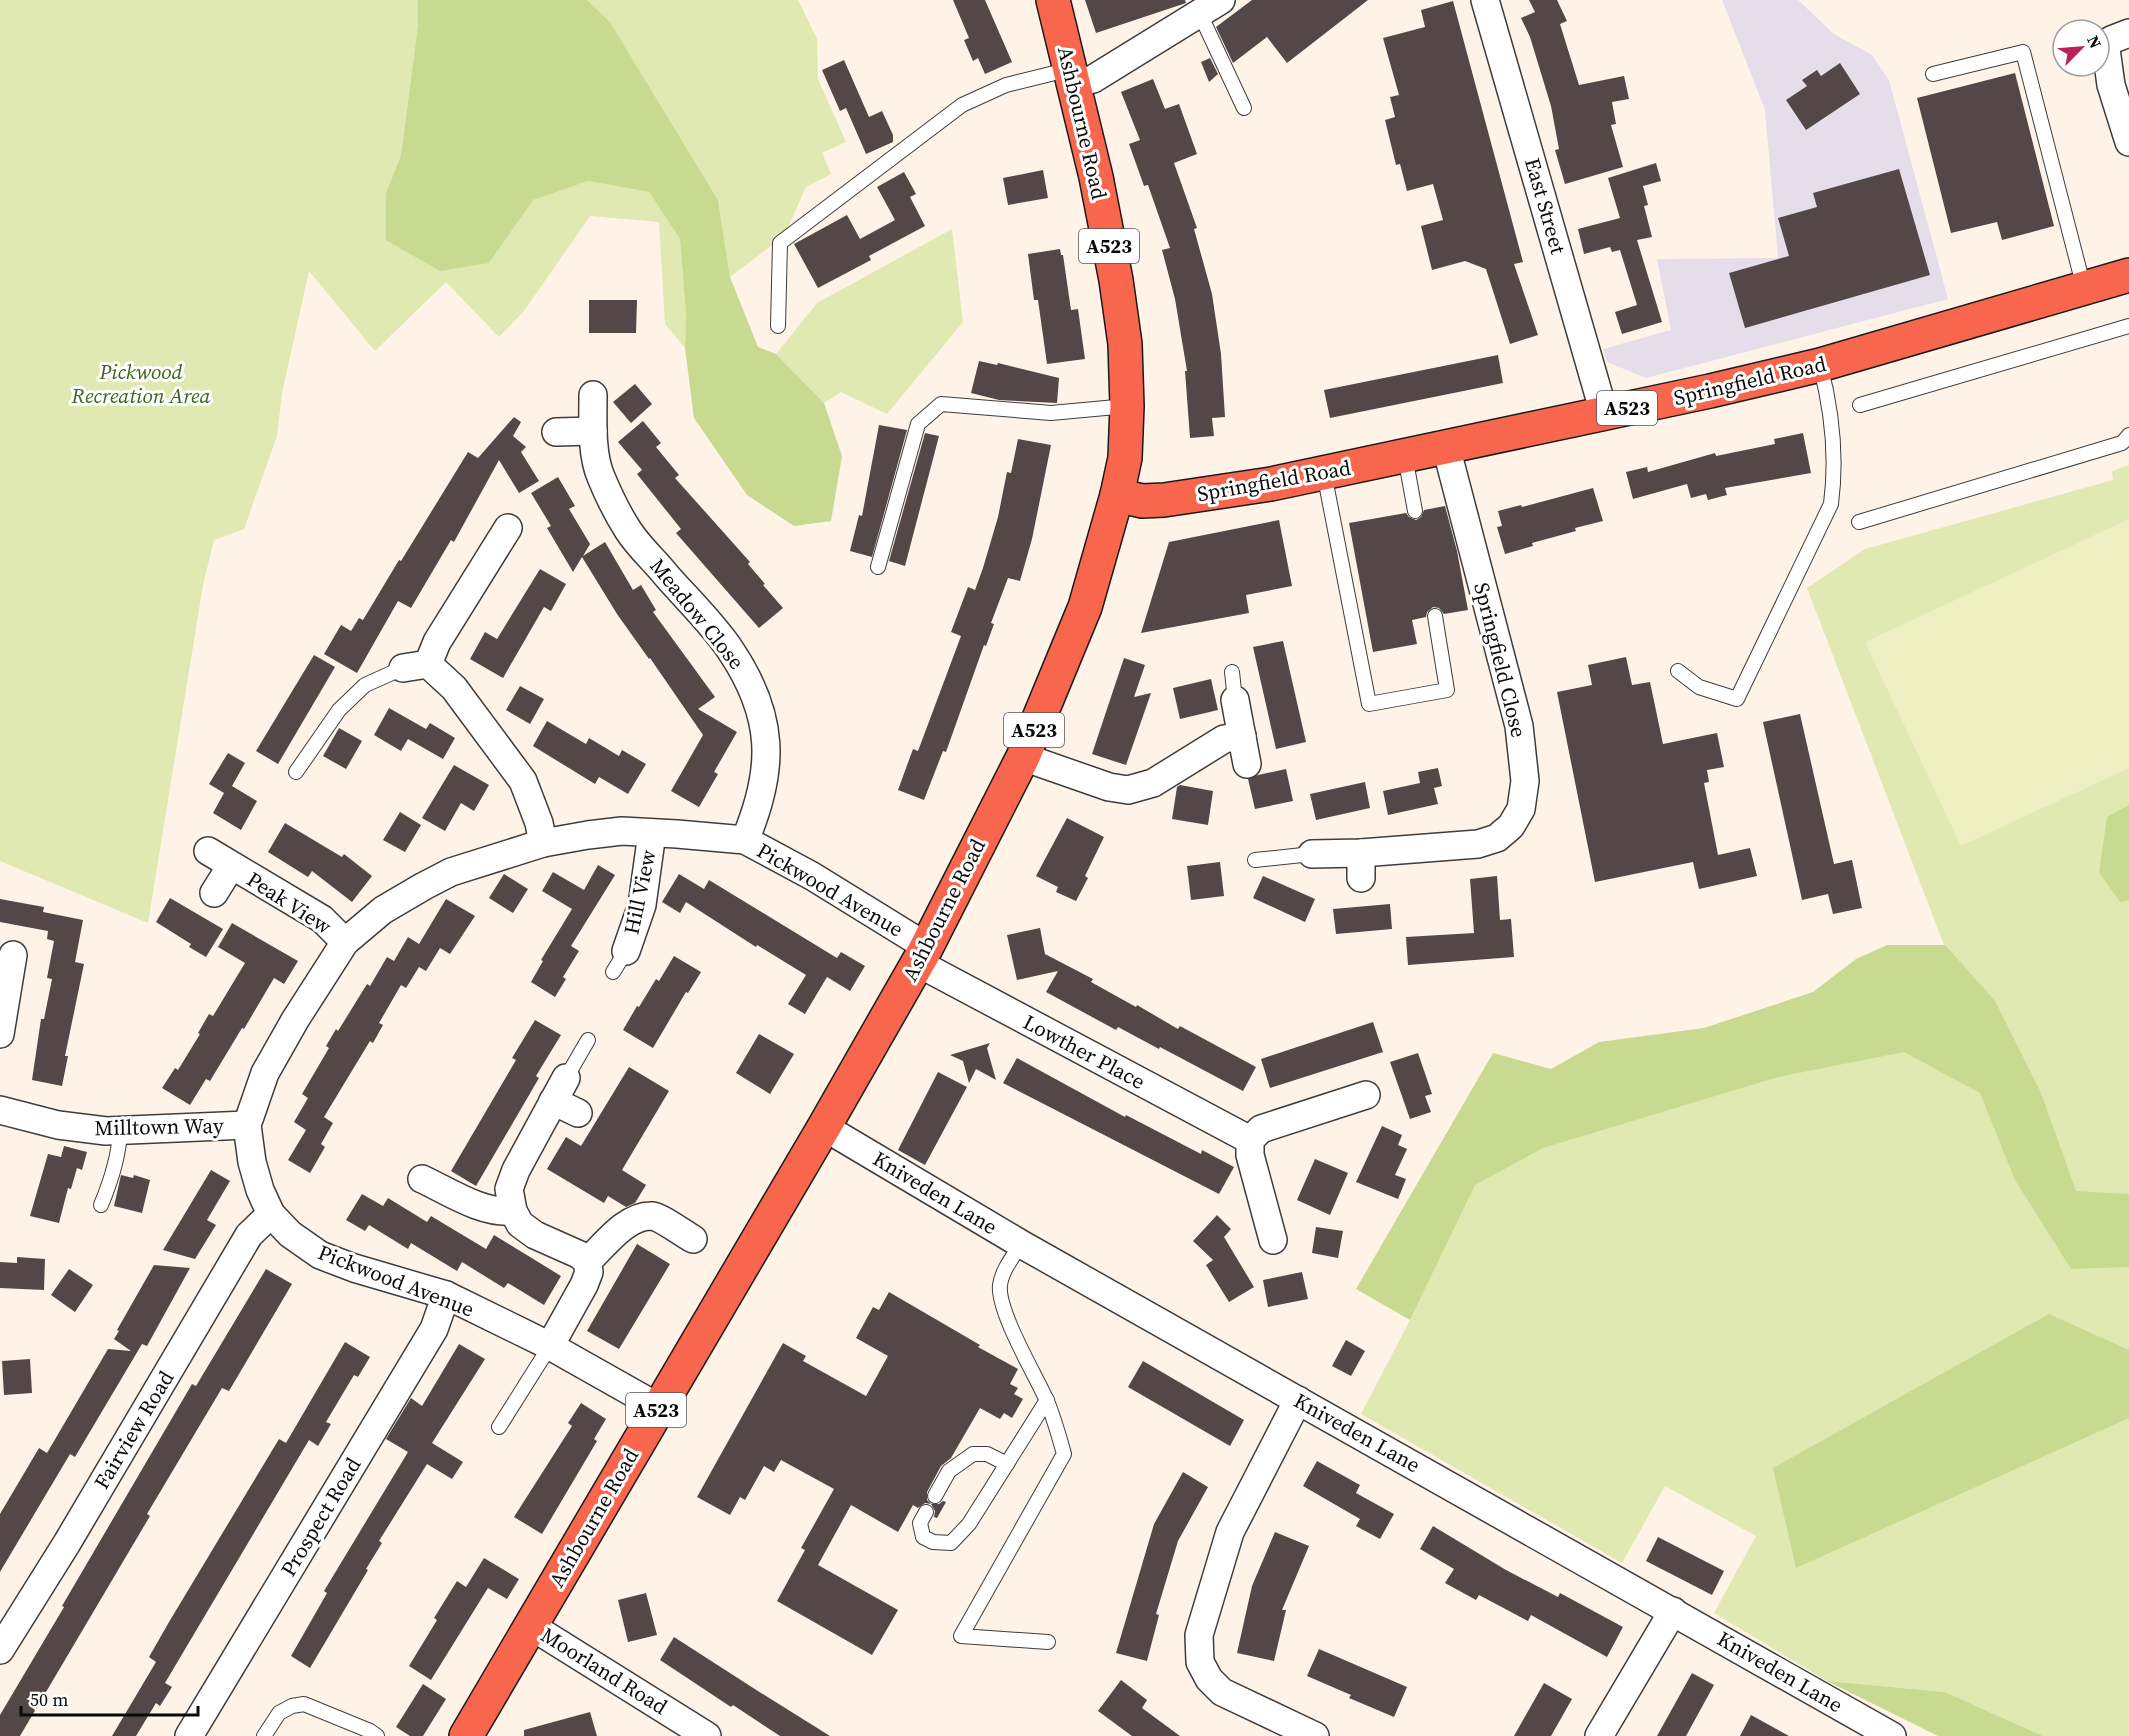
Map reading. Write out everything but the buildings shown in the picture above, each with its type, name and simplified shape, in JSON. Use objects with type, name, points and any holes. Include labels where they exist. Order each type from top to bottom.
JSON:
[{"type":"highway","name":"Ashbourne Road","points":[[466,1736],[923,955],[1023,757],[1085,607],[1117,495],[1125,458],[1127,406],[1125,344],[1116,280],[1096,177],[1053,0]]},
{"type":"highway","name":"Springfield Road","points":[[1117,495],[1142,501],[1164,500],[1271,484],[1710,392],[1820,365],[2129,275]]},
{"type":"street","name":"East Street","points":[[1485,0],[1604,413]]},
{"type":"street","points":[[1073,76],[1093,79],[1210,7]]},
{"type":"street","points":[[2129,33],[2111,40],[2106,49],[2111,85],[2129,142]]},
{"type":"street","name":"Meadow Close","points":[[593,395],[592,431],[600,474],[628,531],[730,650],[755,695],[763,716],[767,740],[767,760],[757,812],[745,840]]},
{"type":"street","points":[[556,432],[592,431]]},
{"type":"street","name":"Springfield Close","points":[[1312,854],[1361,866],[1478,844],[1497,838],[1511,826],[1521,809],[1525,781],[1519,726],[1446,447]]},
{"type":"street","points":[[506,546],[437,642],[416,666],[454,688],[523,781],[539,823],[543,843]]},
{"type":"street","points":[[1235,700],[1247,764]]},
{"type":"street","points":[[1023,757],[1109,787],[1128,790],[1153,783],[1224,739],[1242,736]]},
{"type":"street","name":"Pickwood Avenue","points":[[658,1407],[550,1346],[446,1295],[354,1268],[320,1255],[290,1234],[271,1214],[257,1181],[252,1162],[248,1125],[265,1073],[295,1020],[345,942],[382,910],[451,872],[543,843],[611,832],[652,832],[745,840],[812,876],[923,955]]},
{"type":"street","name":"Hill View","points":[[622,955],[642,905],[652,832]]},
{"type":"street","name":"Peak View","points":[[208,851],[322,919],[345,942]]},
{"type":"street","name":"Peak View","points":[[214,893],[231,866]]},
{"type":"street","name":"Lowther Place","points":[[923,955],[1250,1140]]},
{"type":"street","points":[[0,1034],[7,972]]},
{"type":"street","points":[[550,1346],[584,1285],[589,1272],[587,1262],[580,1255],[535,1235],[520,1224],[513,1211],[509,1190],[516,1170],[559,1089],[578,1113]]},
{"type":"street","points":[[1273,1240],[1250,1155],[1250,1140],[1261,1129],[1366,1095]]},
{"type":"street","name":"Milltown Way","points":[[0,1110],[58,1125],[106,1131],[248,1125]]},
{"type":"street","name":"Kniveden Lane","points":[[824,1127],[1021,1244],[1892,1736]]},
{"type":"street","points":[[422,1179],[484,1208],[500,1212],[513,1211]]},
{"type":"street","name":"Fairview Road","points":[[0,1650],[73,1533],[249,1235],[271,1214]]},
{"type":"street","points":[[587,1262],[636,1219],[653,1216],[693,1239]]},
{"type":"street","name":"Prospect Road","points":[[189,1736],[434,1329],[446,1295]]},
{"type":"street","points":[[1298,1400],[1230,1532],[1199,1635],[1200,1662],[1209,1679],[1222,1692],[1315,1736]]},
{"type":"street","points":[[1599,1736],[1673,1611]]},
{"type":"street","name":"Moorland Road","points":[[531,1626],[707,1736]]},
{"type":"lane","points":[[1210,7],[1244,108]]},
{"type":"lane","points":[[1934,74],[2023,52],[2084,288]]},
{"type":"lane","points":[[778,326],[780,243],[962,105],[1006,85],[1073,76]]},
{"type":"lane","points":[[1860,405],[2129,326]]},
{"type":"lane","points":[[1678,671],[1699,687],[1737,699],[1831,504],[1835,473],[1828,394],[1820,365]]},
{"type":"lane","points":[[878,567],[918,424],[941,404],[1051,412],[1127,406]]},
{"type":"lane","points":[[1859,522],[2122,443],[2129,435]]},
{"type":"lane","points":[[1405,456],[1415,512]]},
{"type":"lane","points":[[1324,473],[1369,704],[1447,690],[1435,616]]},
{"type":"lane","points":[[296,772],[339,710],[365,685],[416,666]]},
{"type":"lane","points":[[1232,672],[1235,700]]},
{"type":"lane","points":[[1255,860],[1312,854]]},
{"type":"lane","points":[[559,1089],[588,1040]]},
{"type":"lane","points":[[101,1205],[117,1158],[120,1131]]},
{"type":"lane","points":[[1021,1244],[1004,1272],[1000,1286],[1002,1305],[1047,1400],[1064,1454],[961,1636],[1048,1642]]},
{"type":"lane","points":[[500,1427],[550,1346]]},
{"type":"lane","points":[[926,1512],[920,1523],[923,1537],[933,1542],[951,1543],[969,1524],[1047,1400]]},
{"type":"lane","points":[[935,1496],[949,1471],[973,1454],[987,1454],[1007,1464]]},
{"type":"lane","points":[[264,1736],[279,1713],[292,1706],[304,1704],[377,1736]]},
{"type":"shaded area","points":[[1722,0],[1798,0],[1834,34],[1872,55],[1889,80],[1948,299],[1646,378],[1607,362],[1603,349],[1671,330],[1657,259],[1778,258],[1765,110]]},
{"type":"green space","name":"Pickwood Recreation Area","points":[[0,0],[418,0],[418,25],[401,155],[386,193],[489,263],[532,200],[588,181],[649,192],[680,239],[686,315],[685,348],[665,324],[659,222],[590,216],[524,311],[499,337],[446,282],[375,351],[309,271],[282,393],[277,436],[244,529],[214,540],[203,585],[148,923],[0,861]]},
{"type":"green space","points":[[418,0],[587,0],[610,22],[718,200],[730,277],[758,347],[776,354],[824,403],[842,456],[831,521],[794,526],[747,495],[694,418],[685,348],[686,315],[680,239],[649,192],[588,181],[533,200],[489,263],[440,271],[386,240],[386,193],[401,155],[418,25]]},
{"type":"green space","points":[[587,0],[798,0],[817,39],[818,79],[846,142],[822,153],[831,174],[806,187],[784,236],[730,277],[718,200],[610,22]]},
{"type":"green space","points":[[952,229],[963,322],[887,414],[841,392],[824,403],[776,354],[817,303]]},
{"type":"green space","points":[[2129,465],[2129,1736],[2043,1736],[1945,1692],[1827,1681],[1714,1613],[1756,1536],[1665,1486],[1622,1563],[1361,1414],[1410,1320],[1497,1138],[1564,1082],[1944,945],[1807,588],[1865,549],[2113,480],[2112,471]]},
{"type":"green space","points":[[2129,519],[2129,768],[1961,846],[1865,642]]},
{"type":"green space","points":[[2129,805],[2129,900],[2120,902],[2099,872],[2107,817]]},
{"type":"green space","points":[[1887,945],[1945,945],[1995,1001],[2041,1093],[2076,1191],[2129,1194],[2129,1267],[2071,1269],[2015,1180],[1980,1093],[1904,1052],[1778,1077],[1543,1148],[1475,1185],[1410,1320],[1356,1289],[1493,1053],[1551,1069],[1599,1042],[1704,1028],[1813,992],[1856,959]]},
{"type":"green space","points":[[2049,1314],[2129,1350],[2129,1418],[1796,1568],[1773,1468]]},
{"type":"green space","points":[[1827,1681],[1945,1692],[2043,1736],[1938,1736]]}]
